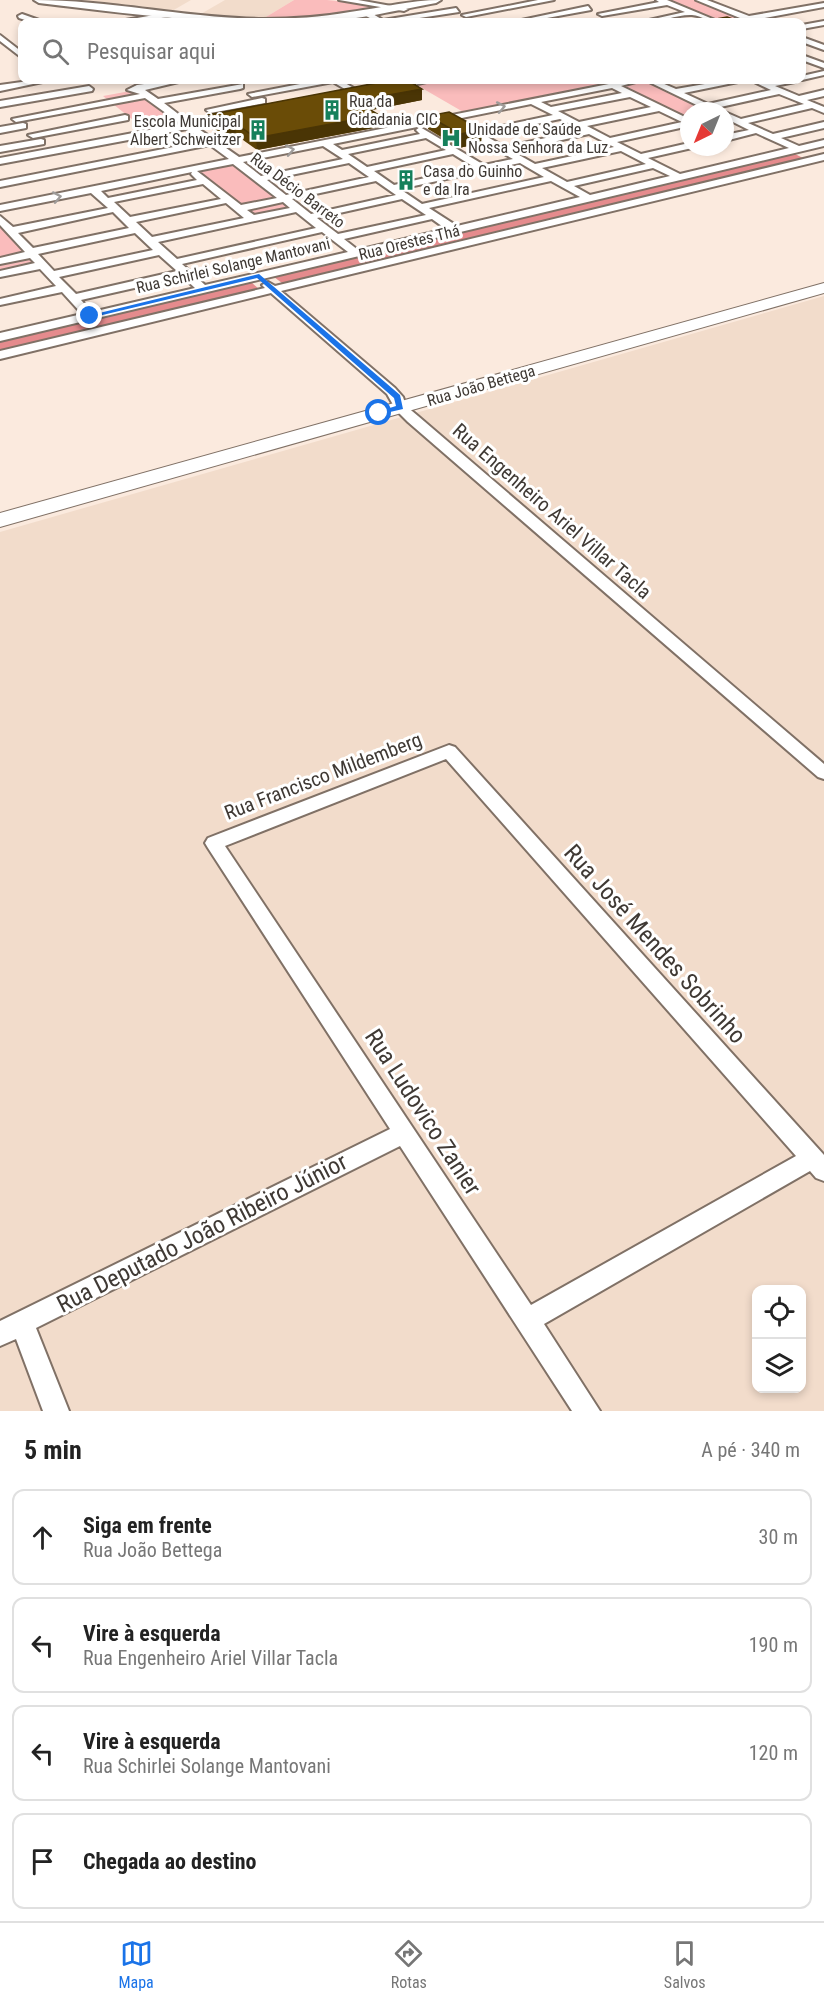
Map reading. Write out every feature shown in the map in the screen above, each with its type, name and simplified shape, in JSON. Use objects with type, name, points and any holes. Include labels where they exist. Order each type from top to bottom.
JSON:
[{"type":"main road","points":[[39,0],[203,18]]},
{"type":"main road","points":[[323,18],[438,1],[456,5]]},
{"type":"main road","points":[[343,18],[365,13]]},
{"type":"main road","name":"Rua João Bettega","points":[[689,321],[824,278]]},
{"type":"main road","name":"Rua João Bettega","points":[[0,507],[399,402],[689,321],[824,288]]},
{"type":"main road","name":"Rua João Bettega","points":[[0,520],[399,402]]},
{"type":"street","points":[[343,0],[402,7]]},
{"type":"street","points":[[471,18],[550,0]]},
{"type":"street","points":[[569,0],[609,18]]},
{"type":"street","points":[[577,4],[598,0]]},
{"type":"street","points":[[703,1],[717,0]]},
{"type":"street","points":[[602,15],[664,1],[706,18]]},
{"type":"street","points":[[703,1],[747,18]]},
{"type":"street","points":[[795,1],[812,7]]},
{"type":"street","points":[[399,18],[456,5],[466,18]]},
{"type":"street","points":[[755,18],[824,5]]},
{"type":"street","points":[[540,18],[588,8]]},
{"type":"street","points":[[732,12],[753,9]]},
{"type":"street","points":[[799,10],[824,21]]},
{"type":"street","points":[[365,13],[374,18]]},
{"type":"street","points":[[666,18],[693,13]]},
{"type":"street","points":[[145,18],[166,15]]},
{"type":"street","points":[[22,16],[27,18]]},
{"type":"street","points":[[806,26],[824,21]]},
{"type":"street","points":[[0,37],[18,53]]},
{"type":"street","points":[[806,41],[824,48]]},
{"type":"street","points":[[806,46],[824,42]]},
{"type":"street","points":[[806,59],[824,66]]},
{"type":"street","points":[[806,77],[824,73]]},
{"type":"street","points":[[0,88],[24,84]]},
{"type":"street","points":[[2,108],[82,84]]},
{"type":"street","points":[[86,84],[97,96],[145,134]]},
{"type":"street","points":[[97,96],[160,84]]},
{"type":"street","points":[[156,102],[224,84]]},
{"type":"street","points":[[198,113],[265,103],[239,84]]},
{"type":"street","points":[[252,94],[311,84]]},
{"type":"street","points":[[344,84],[363,92],[348,95]]},
{"type":"street","points":[[389,86],[403,84]]},
{"type":"street","points":[[0,184],[130,170],[190,170],[617,84]]},
{"type":"street","points":[[658,84],[698,102]]},
{"type":"street","points":[[676,92],[717,84]]},
{"type":"street","points":[[766,85],[771,84]]},
{"type":"street","points":[[612,85],[680,118]]},
{"type":"street","points":[[766,85],[824,110]]},
{"type":"street","name":"Rua Décio Barreto","points":[[137,88],[213,142],[234,161],[356,253]]},
{"type":"street","points":[[726,102],[780,91]]},
{"type":"street","points":[[799,99],[824,93]]},
{"type":"street","points":[[550,110],[631,94]]},
{"type":"street","points":[[0,130],[20,123],[106,103],[147,96]]},
{"type":"street","points":[[532,101],[678,177]]},
{"type":"street","points":[[739,122],[813,105]]},
{"type":"street","points":[[2,108],[51,152]]},
{"type":"street","points":[[578,125],[660,108]]},
{"type":"street","points":[[176,117],[187,115]]},
{"type":"street","points":[[0,161],[242,115]]},
{"type":"street","points":[[477,134],[561,116]]},
{"type":"street","points":[[0,149],[125,118]]},
{"type":"street","points":[[448,118],[588,198]]},
{"type":"street","points":[[734,120],[821,158]]},
{"type":"street","points":[[411,125],[483,168]]},
{"type":"street","points":[[608,141],[680,125]]},
{"type":"street","points":[[772,137],[824,125]]},
{"type":"street","points":[[734,136],[758,130]]},
{"type":"street","points":[[469,160],[591,132]]},
{"type":"street","points":[[340,153],[427,135]]},
{"type":"street","points":[[0,208],[93,189],[130,170],[213,142]]},
{"type":"street","name":"Rua Schirlei Solange Mantovani","points":[[0,337],[824,142]]},
{"type":"street","points":[[97,143],[130,170]]},
{"type":"street","points":[[325,143],[455,230]]},
{"type":"street","points":[[534,167],[622,148]]},
{"type":"street","points":[[639,157],[680,148]]},
{"type":"street","points":[[366,170],[454,151]]},
{"type":"street","name":"Rua Orestes Thá","points":[[0,355],[821,158]]},
{"type":"street","points":[[259,179],[351,160]]},
{"type":"street","points":[[392,188],[521,160]]},
{"type":"street","points":[[565,185],[654,165]]},
{"type":"street","points":[[190,170],[252,219]]},
{"type":"street","points":[[239,209],[377,178]]},
{"type":"street","points":[[421,207],[552,178]]},
{"type":"street","points":[[106,201],[204,181]]},
{"type":"street","points":[[93,189],[203,289]]},
{"type":"street","points":[[309,217],[404,196]]},
{"type":"street","points":[[128,221],[228,200]]},
{"type":"street","points":[[11,231],[115,209]]},
{"type":"street","points":[[150,241],[298,209]]},
{"type":"street","points":[[336,238],[434,216]]},
{"type":"street","points":[[0,219],[90,316]]},
{"type":"street","points":[[0,261],[137,229]]},
{"type":"street","points":[[174,263],[324,229]]},
{"type":"street","points":[[52,274],[161,251]]},
{"type":"street","points":[[0,274],[42,265]]},
{"type":"street","points":[[74,298],[185,273]]},
{"type":"street","name":"Rua Engenheiro Ariel Villar Tacla","points":[[259,276],[399,402],[824,772]]},
{"type":"street","points":[[0,302],[64,288]]},
{"type":"street","name":"Rua Francisco Mildemberg","points":[[214,843],[449,752]]},
{"type":"street","name":"Rua José Mendes Sobrinho","points":[[449,752],[818,1165]]},
{"type":"street","name":"Rua Ludovico Zanier","points":[[214,843],[587,1411]]},
{"type":"street","name":"Rua Deputado João Ribeiro Júnior","points":[[11,1329],[405,1133]]},
{"type":"street","points":[[528,1320],[818,1165]]},
{"type":"street","points":[[11,1329],[56,1411]]},
{"type":"shaded area","points":[[77,0],[191,0],[172,11]]},
{"type":"shaded area","points":[[225,0],[294,0],[264,18],[199,15]]},
{"type":"shaded area","points":[[294,0],[327,0],[387,6],[312,18],[264,18]]},
{"type":"shaded area","points":[[663,0],[696,0],[744,18],[710,18]]},
{"type":"shaded area","points":[[415,84],[606,84],[465,113]]},
{"type":"shaded area","points":[[655,84],[693,102],[680,102],[680,117],[617,86]]},
{"type":"shaded area","points":[[136,90],[182,125],[148,132],[103,96]]},
{"type":"shaded area","points":[[793,153],[803,158],[282,283],[274,277]]},
{"type":"shaded area","points":[[235,163],[293,208],[252,216],[195,171]]},
{"type":"shaded area","points":[[0,226],[35,264],[0,272]]},
{"type":"shaded area","points":[[251,282],[259,289],[0,350],[0,342]]},
{"type":"shaded area","points":[[824,296],[824,1411],[0,1411],[0,532]]},
{"type":"building","points":[[371,84],[414,84],[422,89],[356,101],[379,115],[256,138],[235,123],[223,125],[208,115]]},
{"type":"building","points":[[449,112],[482,130],[460,134],[428,116]]},
{"type":"place","name":"Rua da Cidadania CIC","points":[[332,110]]},
{"type":"place","name":"Escola Municipal Albert Schweitzer","points":[[258,130]]},
{"type":"place","name":"Unidade de Saúde Nossa Senhora da Luz","points":[[451,138]]},
{"type":"place","name":"Casa do Guinho e da Ira","points":[[406,180]]},
{"type":"route","points":[[90,316],[259,276],[397,397],[400,407],[379,413]]}]
